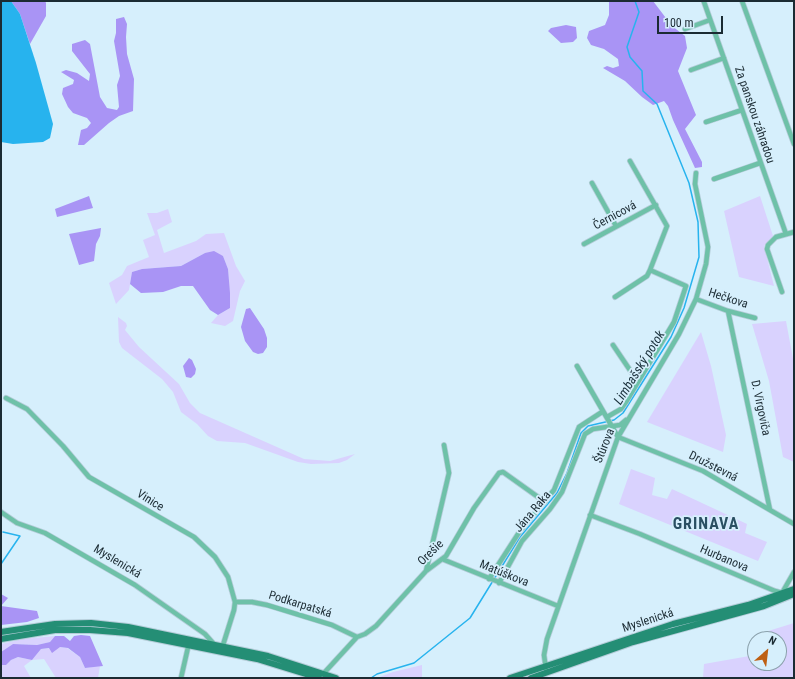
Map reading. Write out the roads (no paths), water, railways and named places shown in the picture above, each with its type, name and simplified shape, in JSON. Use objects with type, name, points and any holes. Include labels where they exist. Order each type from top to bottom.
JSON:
[{"type":"main road","name":"Myslenická","points":[[510,678],[673,624],[748,605],[794,588]]},
{"type":"main road","name":"Myslenická","points":[[531,678],[633,642],[764,606],[794,594]]},
{"type":"main road","points":[[1,632],[55,624],[149,630],[204,647],[271,662],[321,676],[336,678]]},
{"type":"main road","points":[[1,639],[55,630],[106,627]]},
{"type":"main road","points":[[189,642],[212,643],[268,656],[321,676]]},
{"type":"main road","points":[[204,647],[212,643]]},
{"type":"street","points":[[742,1],[794,144]]},
{"type":"street","name":"Za panskou záhradou","points":[[704,2],[786,234]]},
{"type":"street","points":[[685,29],[710,20]]},
{"type":"street","points":[[691,70],[724,58]]},
{"type":"street","points":[[706,122],[742,110]]},
{"type":"street","points":[[615,297],[647,276],[667,226],[630,161]]},
{"type":"street","points":[[714,179],[760,163]]},
{"type":"street","name":"Štúrova","points":[[547,673],[545,666],[545,646],[618,437],[679,334],[696,299],[706,264],[708,247],[695,188],[696,173]]},
{"type":"street","points":[[592,184],[616,226]]},
{"type":"street","name":"Černicová","points":[[584,244],[656,205]]},
{"type":"street","points":[[782,292],[767,249],[768,245],[776,237],[794,232]]},
{"type":"street","points":[[607,417],[621,409],[638,382],[674,322],[686,286],[650,270]]},
{"type":"street","name":"Hečkova","points":[[696,299],[728,311],[755,318]]},
{"type":"street","name":"D. Virgoviča","points":[[728,311],[770,510]]},
{"type":"street","points":[[613,345],[638,382]]},
{"type":"street","points":[[577,366],[602,412],[607,417],[618,437]]},
{"type":"street","name":"Vinice","points":[[6,398],[27,409],[63,446],[89,477],[199,541],[215,557],[226,572],[235,602],[223,645]]},
{"type":"street","points":[[489,579],[520,531],[545,502],[560,478],[579,428],[602,412]]},
{"type":"street","points":[[612,426],[620,425],[629,418]]},
{"type":"street","name":"Jána Raka","points":[[497,582],[522,541],[550,509],[562,492],[585,434],[593,429],[612,426]]},
{"type":"street","name":"Družstevná","points":[[618,437],[702,471],[794,524]]},
{"type":"street","points":[[426,572],[449,472],[444,445]]},
{"type":"street","name":"Orešie","points":[[321,676],[357,637],[365,634],[376,626],[426,572],[450,551],[486,489],[500,472],[545,502]]},
{"type":"street","name":"Myslenická","points":[[1,512],[17,522],[46,533],[135,585],[206,634],[212,643]]},
{"type":"street","name":"Hurbanova","points":[[590,515],[640,534],[775,591],[782,592]]},
{"type":"street","name":"Matúškova","points":[[442,559],[558,606]]},
{"type":"street","points":[[782,592],[794,572]]},
{"type":"street","name":"Podkarpatská","points":[[235,602],[252,602],[267,605],[332,625],[357,637]]},
{"type":"street","points":[[181,678],[189,642]]},
{"type":"water","points":[[1,1],[11,1],[20,14],[36,63],[53,124],[50,138],[43,142],[13,144],[1,142]]},
{"type":"waterway","name":"Limbašský potok","points":[[371,678],[377,674],[414,663],[470,618],[520,537],[557,493],[567,473],[581,433],[588,426],[614,420],[623,413],[671,337],[684,308],[699,257],[698,222],[689,183],[657,104],[643,91],[642,71],[630,57],[627,47],[639,12],[635,1]]},
{"type":"waterway","points":[[1,564],[20,536],[3,532]]},
{"type":"district","name":"GRINAVA","points":[[706,525]]}]
